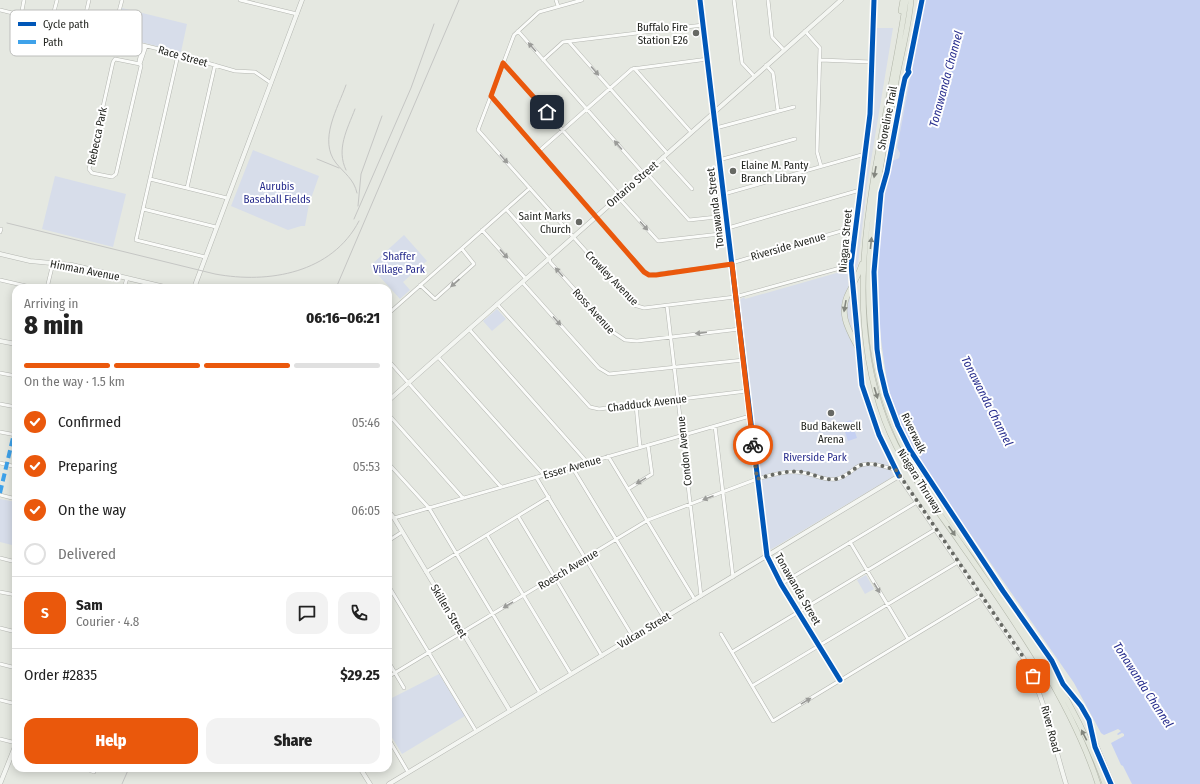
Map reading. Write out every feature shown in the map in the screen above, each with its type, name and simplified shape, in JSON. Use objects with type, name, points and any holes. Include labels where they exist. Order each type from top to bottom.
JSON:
[{"type":"highway","points":[[897,51],[903,0]]},
{"type":"highway","name":"Niagara Thruway","points":[[906,0],[872,188],[864,257],[864,303],[867,345],[874,384],[885,422],[921,487],[1018,629],[1060,698],[1086,752],[1098,784]]},
{"type":"highway","name":"Niagara Thruway","points":[[911,0],[876,196],[871,247],[870,320],[879,380],[891,419],[908,456],[1000,592],[1056,681],[1092,750],[1105,784]]},
{"type":"highway","points":[[910,8],[914,0]]},
{"type":"highway","points":[[858,348],[846,322],[843,311],[846,297],[859,272],[864,257]]},
{"type":"street","points":[[22,10],[24,0]]},
{"type":"street","points":[[54,10],[57,0]]},
{"type":"street","points":[[87,10],[89,0]]},
{"type":"street","points":[[119,10],[122,0]]},
{"type":"street","points":[[240,0],[296,14]]},
{"type":"street","points":[[195,284],[302,0]]},
{"type":"street","points":[[556,0],[558,6]]},
{"type":"street","name":"Crowley Avenue","points":[[582,0],[539,12],[514,35],[478,130],[634,305],[644,308],[736,297],[851,266]]},
{"type":"street","name":"Tonawanda Street","points":[[700,0],[767,556],[781,584],[840,680]]},
{"type":"street","points":[[734,0],[742,63],[754,76]]},
{"type":"street","points":[[768,0],[772,37],[784,50]]},
{"type":"street","name":"Ontario Street","points":[[392,397],[840,0]]},
{"type":"street","name":"Niagara Street","points":[[874,0],[870,114],[851,266],[863,388],[879,435],[899,476]]},
{"type":"street","name":"Race Street","points":[[0,10],[10,13]]},
{"type":"street","points":[[543,60],[563,42],[704,25]]},
{"type":"street","points":[[518,31],[586,109],[689,220],[726,216]]},
{"type":"street","points":[[805,31],[820,48],[817,152],[821,166]]},
{"type":"street","points":[[569,42],[667,153]]},
{"type":"street","name":"Race Street","points":[[142,45],[235,71],[255,72],[271,83]]},
{"type":"street","name":"Rebecca Park","points":[[142,53],[145,46]]},
{"type":"street","points":[[178,55],[136,240],[205,257]]},
{"type":"street","name":"Rebecca Park","points":[[140,64],[118,59],[113,62],[89,167],[92,173],[112,177],[116,174],[140,64],[139,60],[141,56]]},
{"type":"street","points":[[539,151],[634,68],[708,59]]},
{"type":"street","points":[[820,60],[872,62]]},
{"type":"street","points":[[503,63],[658,241],[728,233]]},
{"type":"street","points":[[187,188],[215,65]]},
{"type":"street","points":[[766,65],[773,73],[778,111]]},
{"type":"street","points":[[634,68],[691,132]]},
{"type":"street","name":"Riverside Avenue","points":[[491,96],[644,272],[649,275],[728,265],[856,227]]},
{"type":"street","points":[[716,128],[794,107]]},
{"type":"street","points":[[719,160],[795,139]]},
{"type":"street","points":[[724,194],[865,154]]},
{"type":"street","points":[[663,157],[692,189]]},
{"type":"street","points":[[150,179],[227,198]]},
{"type":"street","points":[[392,310],[530,188]]},
{"type":"street","points":[[728,228],[860,190]]},
{"type":"street","points":[[143,209],[216,228]]},
{"type":"street","name":"Ross Avenue","points":[[506,209],[549,258],[550,262],[618,337],[633,341],[740,329]]},
{"type":"street","points":[[482,230],[599,368],[605,373],[616,375],[744,360]]},
{"type":"street","points":[[420,285],[434,299],[455,283],[474,264],[462,248]]},
{"type":"street","name":"Hinman Avenue","points":[[0,254],[30,261],[78,266],[152,284]]},
{"type":"street","points":[[48,284],[53,263]]},
{"type":"street","points":[[125,284],[127,278]]},
{"type":"street","points":[[0,280],[18,284]]},
{"type":"street","name":"Chadduck Avenue","points":[[497,304],[588,406],[599,409],[747,391]]},
{"type":"street","name":"Condon Avenue","points":[[667,306],[701,596]]},
{"type":"street","points":[[469,329],[587,462]]},
{"type":"street","points":[[0,341],[12,343]]},
{"type":"street","points":[[438,357],[544,475]]},
{"type":"street","points":[[392,365],[501,487]]},
{"type":"street","points":[[0,373],[12,375]]},
{"type":"street","points":[[0,404],[12,406]]},
{"type":"street","points":[[636,405],[640,447]]},
{"type":"street","name":"Esser Avenue","points":[[394,518],[750,416]]},
{"type":"street","points":[[392,418],[463,498]]},
{"type":"street","points":[[715,426],[732,577]]},
{"type":"street","points":[[0,432],[12,434]]},
{"type":"street","points":[[628,489],[652,474],[648,445]]},
{"type":"street","points":[[608,456],[695,600]]},
{"type":"street","points":[[0,463],[12,466]]},
{"type":"street","name":"Roesch Avenue","points":[[392,675],[647,521],[757,479],[774,474],[796,472],[835,480],[863,465],[882,466],[896,470]]},
{"type":"street","points":[[392,467],[429,508],[540,693]]},
{"type":"street","points":[[572,467],[664,618]]},
{"type":"street","name":"River Road","points":[[899,476],[1024,658],[1038,687],[1066,784]]},
{"type":"street","name":"Vulcan Street","points":[[389,784],[899,476]]},
{"type":"street","points":[[536,477],[633,637]]},
{"type":"street","points":[[0,495],[12,497]]},
{"type":"street","points":[[426,572],[549,498]]},
{"type":"street","points":[[781,584],[917,502]]},
{"type":"street","points":[[518,516],[602,656]]},
{"type":"street","name":"Skillen Street","points":[[394,518],[510,711]]},
{"type":"street","points":[[732,652],[936,529]]},
{"type":"street","points":[[392,538],[402,532]]},
{"type":"street","points":[[487,535],[571,674]]},
{"type":"street","points":[[850,542],[908,639]]},
{"type":"street","points":[[0,558],[12,561]]},
{"type":"street","points":[[752,686],[958,562]]},
{"type":"street","points":[[392,591],[476,731]]},
{"type":"street","points":[[0,592],[12,595]]},
{"type":"street","points":[[721,634],[773,721],[981,595]]},
{"type":"street","points":[[0,628],[12,631]]},
{"type":"street","points":[[0,664],[12,667]]},
{"type":"street","points":[[392,668],[404,688]]},
{"type":"street","points":[[0,700],[12,703]]},
{"type":"street","points":[[0,739],[12,742]]},
{"type":"street","points":[[1096,743],[1113,784]]},
{"type":"street","points":[[392,745],[408,772]]},
{"type":"street","points":[[0,784],[12,753]]},
{"type":"street","points":[[362,772],[370,784]]},
{"type":"green space","points":[[918,0],[926,0],[897,148],[900,153],[899,158],[892,161],[886,181],[883,181]]},
{"type":"green space","points":[[142,13],[187,24],[181,52],[142,42]]},
{"type":"green space","points":[[874,28],[893,28],[867,185],[858,264],[854,276],[853,265],[872,115]]},
{"type":"green space","name":"Aurubis Baseball Fields","points":[[253,150],[319,176],[309,204],[305,226],[288,230],[231,206]]},
{"type":"green space","points":[[55,176],[126,194],[113,247],[42,229]]},
{"type":"green space","name":"Shaffer Village Park","points":[[404,235],[427,261],[403,282],[410,290],[400,299],[392,290],[392,284],[386,284],[370,266]]},
{"type":"green space","name":"Riverside Park","points":[[847,270],[859,385],[878,441],[894,476],[770,550],[738,301],[744,297],[745,299]]},
{"type":"green space","points":[[497,309],[506,319],[492,331],[483,321]]},
{"type":"green space","points":[[0,499],[12,501],[12,545],[0,542]]},
{"type":"green space","points":[[866,575],[874,589],[865,594],[857,580]]},
{"type":"green space","points":[[439,674],[465,716],[402,754],[392,738],[392,698]]},
{"type":"water","name":"Tonawanda Channel","points":[[925,0],[1200,0],[1200,784],[1132,784],[1111,743],[1124,736],[1124,734],[1122,733],[1118,735],[1117,734],[1121,731],[1118,729],[1104,735],[1101,733],[1074,683],[912,450],[891,408],[888,397],[881,339],[878,294],[877,272],[879,228],[886,184],[892,161],[899,158],[900,153],[897,148]]},
{"type":"water","points":[[851,420],[857,438],[848,441],[842,423]]},
{"type":"railway","points":[[338,284],[459,0]]},
{"type":"railway","points":[[354,219],[411,88],[434,24]]},
{"type":"railway","points":[[346,85],[331,124],[329,144],[331,154],[336,163],[354,184],[357,193]]},
{"type":"railway","points":[[346,170],[343,162],[342,147],[355,109]]},
{"type":"railway","points":[[358,206],[361,174],[382,116]]},
{"type":"railway","points":[[317,159],[339,168]]},
{"type":"railway","points":[[7,223],[215,274],[236,277],[256,277],[297,271],[316,263],[333,253],[347,239],[359,221]]},
{"type":"railway","points":[[122,784],[127,772]]},
{"type":"marked path","points":[[0,493],[12,442]]},
{"type":"cycle path","points":[[700,0],[767,556],[781,584],[840,680]]},
{"type":"cycle path","points":[[874,0],[870,114],[851,265],[862,385],[879,435],[899,476]]},
{"type":"cycle path","name":"Shoreline Trail","points":[[922,0],[908,70],[909,72],[905,78],[887,172],[881,193],[874,272],[877,349],[886,394],[898,426],[910,450],[1003,591],[1052,661],[1063,684],[1081,706],[1089,720],[1095,747],[1111,784]]},
{"type":"way so far","points":[[753,445],[757,479],[774,474],[803,472],[822,478],[835,480],[863,465],[882,466],[896,470],[1024,658],[1033,676]]},
{"type":"place","name":"Buffalo Fire Station E26","points":[[696,33]]},
{"type":"place","name":"Elaine M. Panty Branch Library","points":[[733,171]]},
{"type":"place","name":"Saint Marks Church","points":[[579,222]]},
{"type":"place","name":"Bud Bakewell Arena","points":[[831,413]]},
{"type":"route","points":[[547,112],[503,63],[491,96],[644,272],[649,275],[656,275],[732,264],[753,445]]}]
